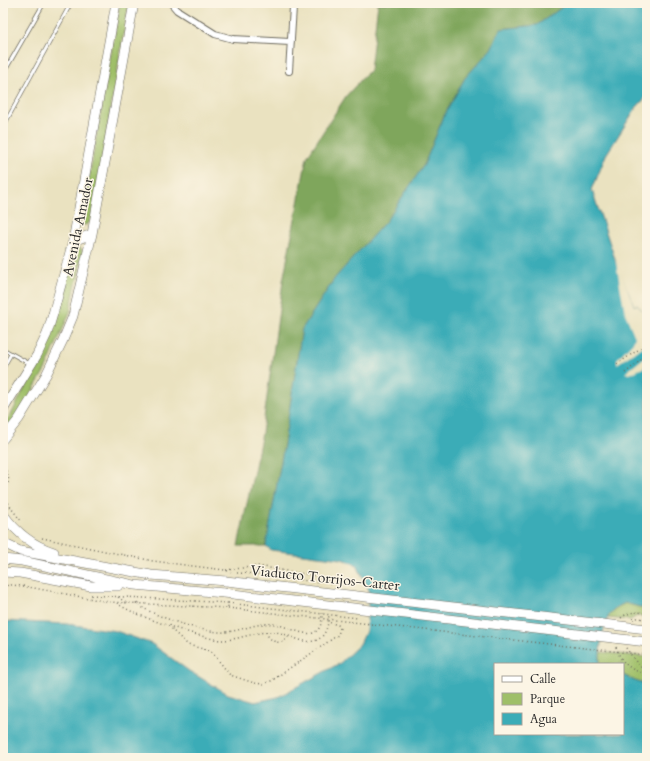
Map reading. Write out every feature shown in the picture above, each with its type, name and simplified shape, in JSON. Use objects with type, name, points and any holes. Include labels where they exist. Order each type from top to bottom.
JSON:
[{"type":"main road","name":"Avenida Amador","points":[[3,410],[31,365],[47,334],[73,241],[116,3]]},
{"type":"main road","name":"Avenida Amador","points":[[3,439],[19,419],[46,375],[73,316],[92,234],[134,3]]},
{"type":"main road","points":[[73,241],[92,234]]},
{"type":"main road","points":[[3,514],[11,526],[24,537],[44,549],[98,565]]},
{"type":"main road","name":"Viaducto Torrijos-Carter","points":[[3,543],[20,551],[151,575],[226,581],[647,629]]},
{"type":"main road","name":"Viaducto Torrijos-Carter","points":[[3,559],[134,585],[224,593],[647,642]]},
{"type":"main road","points":[[3,572],[20,573],[91,586],[134,585]]},
{"type":"street","points":[[171,3],[177,10],[215,34],[233,39],[290,42]]},
{"type":"street","points":[[289,71],[292,3]]},
{"type":"lane","points":[[3,11],[8,3]]},
{"type":"lane","points":[[3,74],[44,3]]},
{"type":"lane","points":[[3,127],[71,3]]},
{"type":"lane","points":[[3,349],[31,365]]},
{"type":"lane","points":[[3,368],[11,354]]},
{"type":"path","points":[[617,364],[644,346]]},
{"type":"path","points":[[625,372],[647,355]]},
{"type":"path","points":[[3,468],[7,472],[9,481],[3,492],[11,508],[24,525]]},
{"type":"path","points":[[3,475],[7,472]]},
{"type":"path","points":[[37,535],[42,538],[153,562],[225,570],[258,566],[302,573],[327,579],[330,582],[330,588]]},
{"type":"path","points":[[225,570],[232,573],[265,574],[321,583]]},
{"type":"path","points":[[3,586],[23,586],[93,600],[228,608],[647,655]]},
{"type":"path","points":[[117,596],[126,603]]},
{"type":"path","points":[[116,602],[126,609],[170,626],[198,635],[223,640],[266,632],[282,633],[308,642],[316,640],[326,632],[329,608]]},
{"type":"path","points":[[136,603],[146,610],[176,622],[221,632],[274,624],[308,634],[315,632],[319,628],[322,608]]},
{"type":"path","points":[[228,603],[228,608]]},
{"type":"path","points":[[170,626],[173,631],[188,645],[211,651],[230,675],[254,683],[263,684],[271,681],[338,634],[340,628],[338,625],[328,622]]},
{"type":"path","points":[[266,632],[270,639],[281,643],[289,635]]},
{"type":"green space","points":[[120,3],[129,3],[92,217],[88,224],[85,225],[82,223],[82,217]]},
{"type":"green space","points":[[378,3],[568,3],[537,25],[501,29],[491,49],[465,78],[444,116],[424,165],[386,221],[335,278],[302,329],[284,445],[266,546],[238,546],[262,433],[283,281],[307,157],[346,96],[370,70]]},
{"type":"green space","points":[[77,247],[83,252],[70,312],[46,368],[19,414],[3,434],[3,425],[12,413],[47,343],[60,307],[74,250]]},
{"type":"green space","points":[[625,603],[640,607],[647,607],[647,617],[637,616],[630,620],[607,618],[614,609]]},
{"type":"green space","points":[[600,652],[647,657],[647,685],[624,676],[624,663],[600,663]]},
{"type":"water","points":[[568,3],[647,3],[647,96],[636,108],[606,155],[592,190],[618,268],[634,306],[637,305],[647,316],[647,342],[644,346],[647,350],[647,607],[640,607],[625,603],[615,608],[610,613],[602,635],[600,663],[494,663],[494,735],[624,735],[624,676],[647,685],[647,758],[3,758],[3,621],[67,624],[116,631],[152,644],[189,671],[228,694],[255,702],[278,697],[340,663],[360,644],[366,631],[369,590],[357,565],[342,559],[271,550],[266,546],[284,445],[302,329],[335,278],[386,221],[424,165],[444,116],[465,78],[491,49],[501,29],[537,25]]},
{"type":"pier","points":[[615,257],[634,306],[637,305],[647,316],[647,342],[645,345],[647,344],[647,350],[644,346],[617,364],[617,359],[633,342],[635,337],[625,313]]},
{"type":"pier","points":[[647,355],[647,366],[630,374],[625,373]]}]
